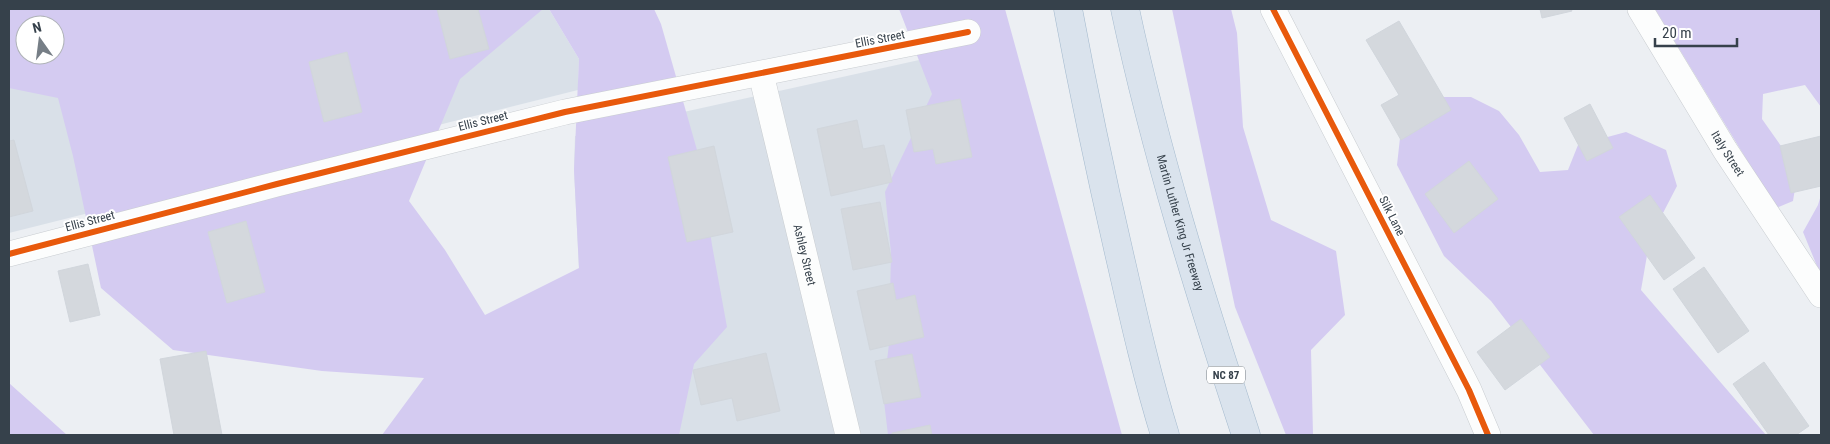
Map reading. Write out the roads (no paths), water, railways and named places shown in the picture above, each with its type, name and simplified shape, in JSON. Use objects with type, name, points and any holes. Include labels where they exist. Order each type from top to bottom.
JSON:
[{"type":"highway","points":[[1068,9],[1096,157],[1155,404],[1165,435]]},
{"type":"highway","name":"Martin Luther King Jr Freeway","points":[[1125,9],[1137,66],[1173,202],[1206,315],[1246,435]]},
{"type":"highway","points":[[1206,315],[1259,435]]},
{"type":"street","name":"Silk Lane","points":[[1273,9],[1469,390],[1488,435]]},
{"type":"street","name":"Italy Street","points":[[1640,9],[1725,150],[1821,295]]},
{"type":"street","name":"Ellis Street","points":[[9,254],[277,184],[565,112],[968,32]]},
{"type":"street","name":"Ashley Street","points":[[761,74],[848,435]]}]
